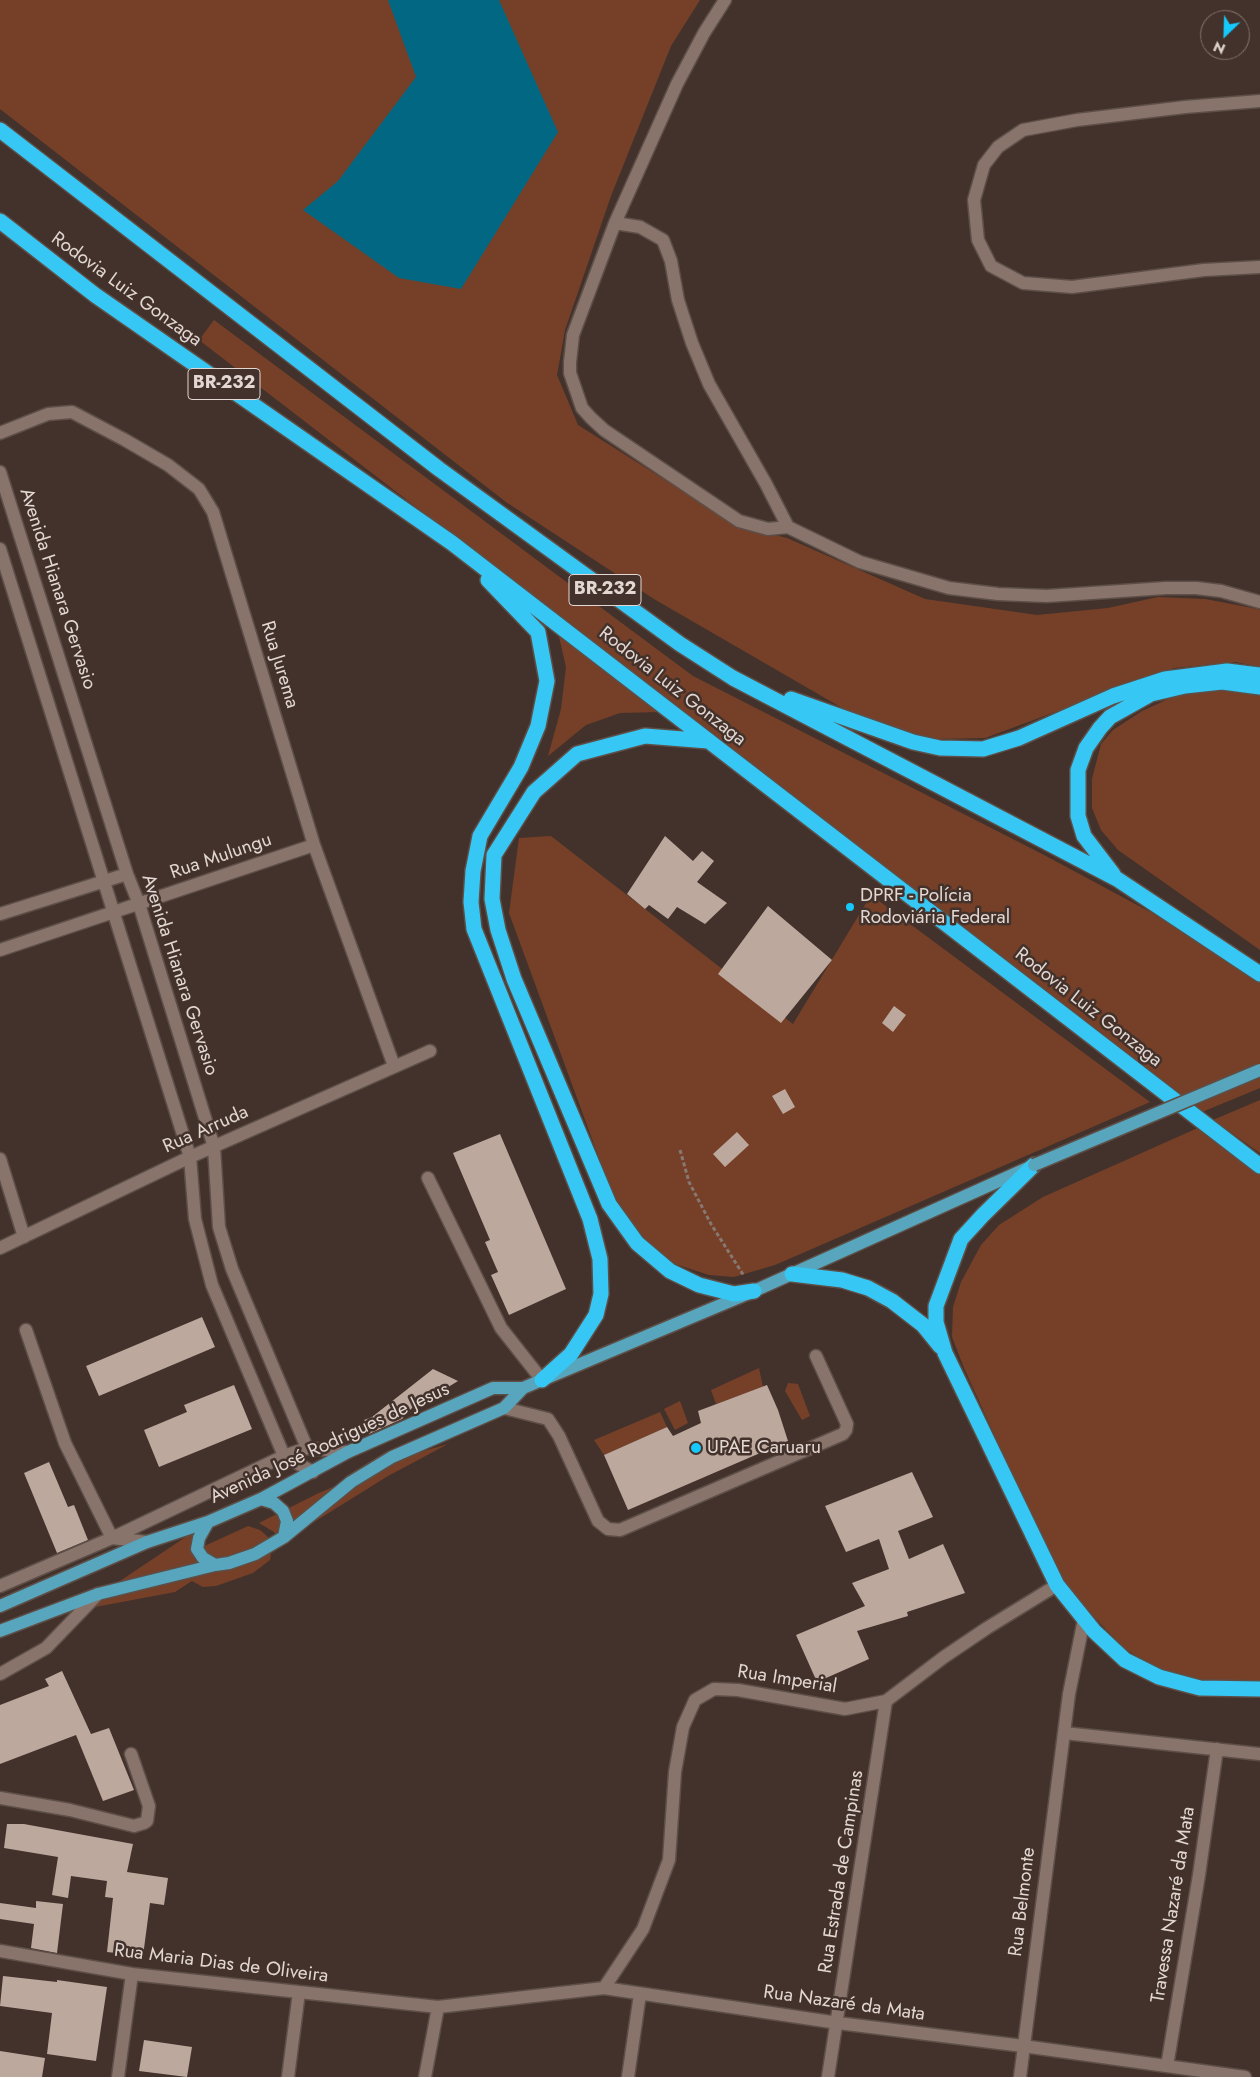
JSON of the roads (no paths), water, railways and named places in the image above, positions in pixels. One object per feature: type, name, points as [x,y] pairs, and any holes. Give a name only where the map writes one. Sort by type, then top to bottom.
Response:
[{"type":"highway","name":"Rodovia Luiz Gonzaga","points":[[0,130],[439,469],[680,644],[733,678],[1117,879],[1260,974]]},
{"type":"highway","name":"Rodovia Luiz Gonzaga","points":[[0,221],[95,295],[452,543],[1260,1166]]},
{"type":"highway","points":[[452,543],[538,632],[547,681],[538,726],[521,767],[480,836],[473,871],[471,902],[474,929],[590,1219],[600,1259],[601,1294],[596,1315],[571,1354],[542,1380]]},
{"type":"highway","points":[[733,678],[912,742],[940,748],[983,748],[1019,738],[1113,696],[1164,678],[1227,671],[1260,675]]},
{"type":"highway","points":[[1117,879],[1084,836],[1078,816],[1078,770],[1086,748],[1100,728],[1110,717],[1151,694],[1185,686],[1222,682],[1260,687]]},
{"type":"highway","points":[[708,740],[645,736],[577,754],[534,792],[494,855],[492,899],[498,930],[514,979],[609,1204],[637,1244],[670,1271],[699,1285],[734,1294],[754,1291]]},
{"type":"highway","points":[[1034,1165],[983,1215],[961,1240],[936,1306],[936,1322],[945,1353],[1057,1585],[1094,1631],[1125,1660],[1159,1677],[1200,1688],[1260,1689]]},
{"type":"highway","points":[[792,1274],[842,1280],[868,1288],[892,1301],[923,1325],[945,1353]]},
{"type":"main road","points":[[523,1388],[754,1291],[1034,1165],[1260,1070]]},
{"type":"main road","name":"Avenida José Rodrigues de Jesus","points":[[0,1606],[147,1542],[208,1522],[261,1499],[348,1452],[493,1388],[523,1388]]},
{"type":"main road","name":"Avenida José Rodrigues de Jesus","points":[[0,1631],[98,1594],[229,1563],[255,1554],[284,1537],[351,1482],[392,1457],[504,1408],[523,1388]]},
{"type":"main road","points":[[261,1499],[274,1504],[283,1511],[287,1521],[284,1537]]},
{"type":"main road","points":[[208,1522],[198,1538],[197,1549],[203,1558],[215,1565]]},
{"type":"street","points":[[725,0],[704,33],[676,84],[615,223],[572,335],[570,373],[582,408],[604,430],[740,521],[768,529],[788,527],[860,562],[949,588],[998,594],[1047,596],[1166,588],[1196,588],[1221,591],[1260,602]]},
{"type":"street","points":[[1260,101],[1185,107],[1077,120],[1024,130],[998,147],[984,165],[974,200],[978,240],[991,266],[1023,283],[1072,287],[1204,270],[1260,267]]},
{"type":"street","points":[[615,223],[640,227],[662,240],[671,261],[678,300],[689,334],[709,384],[766,484],[788,527]]},
{"type":"street","name":"Rua Jurema","points":[[0,433],[48,414],[72,412],[126,440],[168,465],[199,489],[213,512],[314,846],[394,1066]]},
{"type":"street","name":"Avenida Hianara Gervasio","points":[[0,472],[127,874],[139,904],[214,1147],[219,1226],[224,1247],[308,1448]]},
{"type":"street","points":[[0,549],[112,913],[190,1157],[195,1219],[212,1285],[284,1456],[313,1472]]},
{"type":"street","name":"Rua Mulungu","points":[[0,950],[314,846]]},
{"type":"street","points":[[0,914],[127,874]]},
{"type":"street","name":"Rua Arruda","points":[[0,1248],[190,1157],[430,1051]]},
{"type":"street","points":[[0,1159],[24,1237]]},
{"type":"street","points":[[428,1178],[502,1328],[542,1380]]},
{"type":"street","points":[[26,1330],[65,1444],[112,1538]]},
{"type":"street","points":[[504,1408],[548,1419],[559,1436],[598,1521],[608,1529],[620,1530],[842,1434],[846,1430],[847,1424],[816,1356]]},
{"type":"street","points":[[0,1586],[112,1538],[284,1456],[308,1448],[348,1452]]},
{"type":"street","points":[[112,1538],[147,1542]]},
{"type":"street","name":"Rua Imperial","points":[[604,1988],[643,1929],[668,1860],[675,1772],[683,1727],[695,1700],[714,1689],[738,1690],[845,1709],[886,1702],[980,1633],[1057,1585]]},
{"type":"street","points":[[0,1674],[46,1648],[98,1594]]},
{"type":"street","name":"Rua Belmonte","points":[[1020,2077],[1069,1694],[1084,1619]]},
{"type":"street","name":"Rua Estrada de Campinas","points":[[828,2077],[838,2023],[886,1702]]},
{"type":"street","points":[[1064,1733],[1260,1754]]},
{"type":"street","name":"Travessa Nazaré da Mata","points":[[1167,2066],[1199,1875],[1217,1749]]},
{"type":"street","points":[[0,1798],[70,1810],[134,1826],[147,1821],[149,1806],[130,1754]]},
{"type":"street","name":"Rua Maria Dias de Oliveira","points":[[0,1951],[132,1974],[438,2007]]},
{"type":"street","points":[[118,2077],[132,1974]]},
{"type":"street","name":"Rua Nazaré da Mata","points":[[438,2007],[604,1988],[838,2023],[1023,2046],[1245,2077]]},
{"type":"street","points":[[288,2077],[299,1992]]},
{"type":"street","points":[[628,2077],[640,1994]]},
{"type":"street","points":[[425,2077],[438,2007]]},
{"type":"water","points":[[388,0],[499,0],[558,132],[461,289],[399,278],[303,210],[338,181],[416,77]]},
{"type":"place","name":"DPRF - Polícia Rodoviária Federal","points":[[850,907]]},
{"type":"place","name":"UPAE Caruaru","points":[[696,1448]]}]
